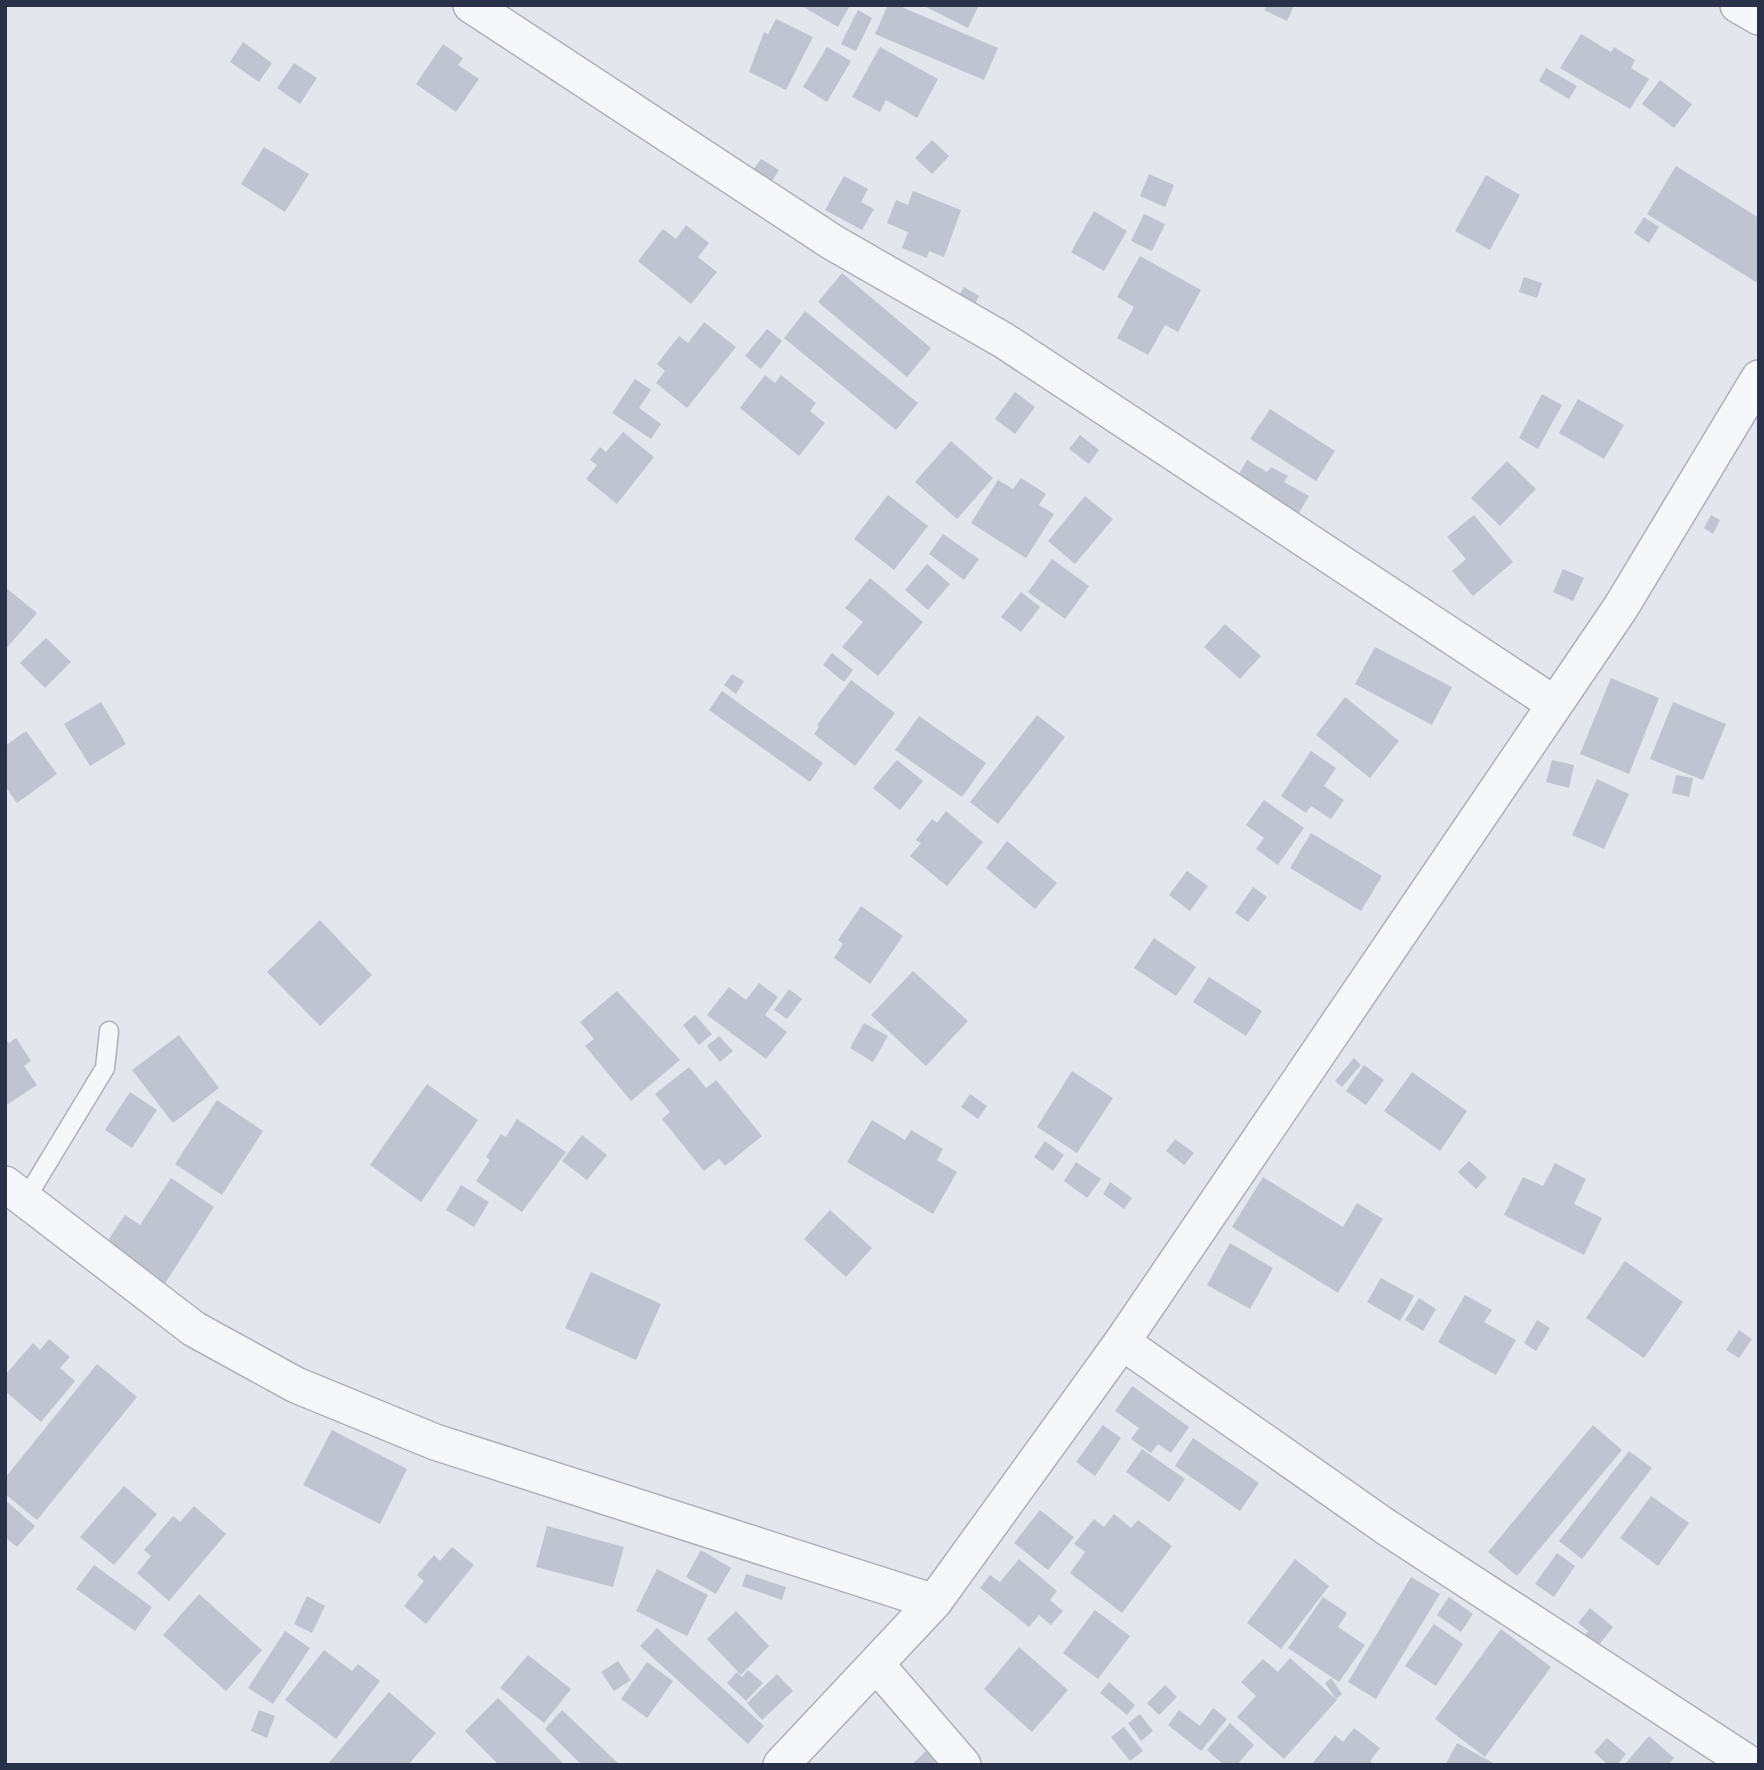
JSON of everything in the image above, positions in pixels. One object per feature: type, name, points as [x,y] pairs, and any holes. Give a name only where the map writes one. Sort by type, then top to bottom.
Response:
[{"type":"street","points":[[471,5],[832,242],[1003,340],[1553,703]]},
{"type":"street","points":[[1738,5],[1759,17]]},
{"type":"street","points":[[781,1765],[934,1602],[1122,1342],[1553,703],[1621,607],[1759,378]]},
{"type":"street","points":[[15,1192],[194,1329],[296,1385],[435,1442],[934,1602]]},
{"type":"street","points":[[1122,1342],[1386,1527],[1751,1765]]},
{"type":"street","points":[[876,1664],[963,1765]]},
{"type":"lane","points":[[15,1192],[105,1068],[109,1031]]},
{"type":"building","points":[[800,5],[850,5],[838,27]]},
{"type":"building","points":[[888,5],[897,5],[998,48],[984,80],[875,34]]},
{"type":"building","points":[[922,5],[979,5],[968,28]]},
{"type":"building","points":[[1267,5],[1294,5],[1287,21],[1264,10]]},
{"type":"building","points":[[858,10],[872,18],[856,51],[841,44]]},
{"type":"building","points":[[776,19],[813,37],[786,90],[749,72],[764,32],[768,34]]},
{"type":"building","points":[[1581,34],[1611,52],[1614,47],[1635,60],[1631,68],[1649,79],[1630,109],[1560,68]]},
{"type":"building","points":[[243,42],[272,63],[259,82],[230,62]]},
{"type":"building","points":[[443,44],[463,58],[458,65],[479,79],[456,112],[416,84]]},
{"type":"building","points":[[827,47],[851,61],[827,102],[803,87]]},
{"type":"building","points":[[880,47],[938,79],[917,118],[886,100],[880,112],[852,97]]},
{"type":"building","points":[[294,63],[317,78],[300,104],[277,88]]},
{"type":"building","points":[[1546,68],[1577,86],[1569,99],[1539,81]]},
{"type":"building","points":[[1660,80],[1692,104],[1674,128],[1642,104]]},
{"type":"building","points":[[932,140],[949,156],[932,174],[915,158]]},
{"type":"building","points":[[264,147],[309,174],[285,212],[241,184]]},
{"type":"building","points":[[761,159],[779,170],[772,181],[753,170]]},
{"type":"building","points":[[1676,166],[1759,218],[1759,284],[1647,214]]},
{"type":"building","points":[[1149,174],[1174,185],[1165,207],[1140,196]]},
{"type":"building","points":[[1486,175],[1520,195],[1490,250],[1455,231]]},
{"type":"building","points":[[844,176],[868,189],[861,202],[874,209],[862,230],[825,210]]},
{"type":"building","points":[[913,191],[961,210],[944,257],[929,251],[927,258],[902,248],[908,232],[887,223],[896,200],[908,205]]},
{"type":"building","points":[[1094,211],[1127,231],[1104,271],[1071,252]]},
{"type":"building","points":[[1144,214],[1165,224],[1152,251],[1131,241]]},
{"type":"building","points":[[1644,217],[1659,227],[1649,243],[1634,233]]},
{"type":"building","points":[[686,225],[709,243],[698,257],[717,272],[691,304],[638,261],[663,229],[676,239]]},
{"type":"building","points":[[1140,256],[1201,290],[1178,332],[1165,325],[1148,355],[1117,338],[1134,307],[1117,297]]},
{"type":"building","points":[[842,273],[931,348],[907,377],[818,302]]},
{"type":"building","points":[[1524,277],[1542,283],[1537,298],[1519,292]]},
{"type":"building","points":[[964,287],[979,296],[972,310],[956,301]]},
{"type":"building","points":[[805,311],[918,403],[896,430],[784,338]]},
{"type":"building","points":[[704,322],[736,347],[687,408],[656,383],[665,371],[657,364],[679,336],[688,343]]},
{"type":"building","points":[[767,329],[782,341],[761,369],[745,356]]},
{"type":"building","points":[[765,375],[775,383],[781,375],[816,403],[810,411],[825,423],[799,456],[740,408]]},
{"type":"building","points":[[635,379],[651,390],[639,408],[661,424],[651,439],[612,413]]},
{"type":"building","points":[[1015,392],[1035,407],[1015,434],[995,419]]},
{"type":"building","points":[[1542,394],[1562,405],[1538,449],[1519,438]]},
{"type":"building","points":[[1578,399],[1624,425],[1604,459],[1559,433]]},
{"type":"building","points":[[1270,409],[1335,451],[1316,481],[1250,439]]},
{"type":"building","points":[[623,432],[654,457],[617,504],[586,479],[597,465],[590,460],[600,447],[606,452]]},
{"type":"building","points":[[1080,435],[1099,450],[1089,464],[1069,449]]},
{"type":"building","points":[[951,441],[993,478],[957,519],[915,482]]},
{"type":"building","points":[[1247,460],[1267,472],[1271,467],[1288,476],[1284,482],[1309,496],[1295,520],[1233,484]]},
{"type":"building","points":[[1507,461],[1536,489],[1500,526],[1471,498]]},
{"type":"building","points":[[1021,478],[1046,494],[1039,505],[1054,514],[1026,558],[971,523],[998,480],[1013,489]]},
{"type":"building","points":[[888,495],[928,526],[894,570],[854,539]]},
{"type":"building","points":[[1085,496],[1113,519],[1075,564],[1048,541]]},
{"type":"building","points":[[1474,515],[1513,562],[1473,596],[1452,571],[1466,559],[1447,537]]},
{"type":"building","points":[[1711,515],[1720,520],[1713,534],[1704,528]]},
{"type":"building","points":[[943,534],[979,559],[964,580],[929,554]]},
{"type":"building","points":[[1052,559],[1089,586],[1065,619],[1028,592]]},
{"type":"building","points":[[927,564],[950,584],[928,610],[905,590]]},
{"type":"building","points":[[1563,569],[1584,578],[1573,601],[1553,592]]},
{"type":"building","points":[[870,578],[923,622],[878,676],[842,647],[863,622],[845,608]]},
{"type":"building","points":[[5,587],[37,613],[5,650]]},
{"type":"building","points":[[1021,592],[1040,607],[1021,632],[1001,617]]},
{"type":"building","points":[[1225,624],[1261,656],[1240,679],[1204,647]]},
{"type":"building","points":[[46,638],[71,662],[45,688],[20,663]]},
{"type":"building","points":[[1375,647],[1452,687],[1432,725],[1355,684]]},
{"type":"building","points":[[832,653],[853,670],[844,682],[823,665]]},
{"type":"building","points":[[732,674],[744,681],[736,694],[724,685]]},
{"type":"building","points":[[1611,678],[1659,698],[1629,774],[1580,754]]},
{"type":"building","points":[[851,680],[895,713],[855,766],[814,734],[819,727],[817,725]]},
{"type":"building","points":[[722,691],[823,763],[810,782],[709,710]]},
{"type":"building","points":[[1345,697],[1399,741],[1370,778],[1316,735]]},
{"type":"building","points":[[101,702],[126,744],[90,766],[64,724]]},
{"type":"building","points":[[1673,702],[1726,724],[1703,780],[1650,759]]},
{"type":"building","points":[[1037,715],[1065,737],[998,824],[970,802]]},
{"type":"building","points":[[919,716],[986,763],[962,797],[895,750]]},
{"type":"building","points":[[26,731],[57,774],[17,803],[5,786],[5,746]]},
{"type":"building","points":[[1311,751],[1336,768],[1324,786],[1344,800],[1331,819],[1311,806],[1306,813],[1281,796]]},
{"type":"building","points":[[897,760],[923,781],[900,810],[873,788]]},
{"type":"building","points":[[1552,760],[1574,765],[1569,788],[1546,782]]},
{"type":"building","points":[[1676,775],[1693,778],[1689,797],[1672,793]]},
{"type":"building","points":[[1597,779],[1629,794],[1604,849],[1572,835]]},
{"type":"building","points":[[1264,800],[1304,828],[1278,865],[1256,849],[1264,838],[1246,825]]},
{"type":"building","points":[[946,811],[983,842],[947,886],[910,856],[921,843],[916,840],[932,819],[937,823]]},
{"type":"building","points":[[1311,833],[1382,876],[1361,911],[1290,868]]},
{"type":"building","points":[[1007,841],[1057,883],[1035,909],[986,868]]},
{"type":"building","points":[[1187,871],[1208,886],[1190,911],[1169,895]]},
{"type":"building","points":[[1253,887],[1267,897],[1248,922],[1235,913]]},
{"type":"building","points":[[861,906],[903,936],[870,984],[834,958],[843,944],[838,940]]},
{"type":"building","points":[[320,920],[372,975],[320,1026],[267,972]]},
{"type":"building","points":[[1154,938],[1196,967],[1176,996],[1134,968]]},
{"type":"building","points":[[913,971],[968,1021],[926,1066],[871,1015]]},
{"type":"building","points":[[1209,977],[1262,1011],[1246,1036],[1193,1002]]},
{"type":"building","points":[[759,983],[778,997],[765,1015],[787,1032],[766,1059],[707,1015],[729,987],[746,1000]]},
{"type":"building","points":[[789,989],[802,999],[787,1019],[774,1010]]},
{"type":"building","points":[[617,991],[680,1060],[631,1101],[585,1046],[594,1039],[580,1022]]},
{"type":"building","points":[[695,1015],[712,1034],[699,1045],[683,1025]]},
{"type":"building","points":[[864,1023],[888,1036],[873,1062],[850,1048]]},
{"type":"building","points":[[179,1035],[219,1088],[173,1123],[132,1070]]},
{"type":"building","points":[[719,1036],[733,1051],[720,1062],[707,1046]]},
{"type":"building","points":[[5,1038],[9,1043],[16,1038],[31,1061],[24,1066],[37,1085],[5,1106]]},
{"type":"building","points":[[1354,1058],[1361,1065],[1342,1087],[1335,1081]]},
{"type":"building","points":[[1364,1065],[1384,1080],[1366,1105],[1346,1091]]},
{"type":"building","points":[[689,1067],[706,1088],[716,1080],[762,1136],[725,1166],[719,1159],[704,1171],[662,1119],[670,1112],[655,1094]]},
{"type":"building","points":[[1072,1071],[1113,1098],[1077,1153],[1037,1127]]},
{"type":"building","points":[[1412,1072],[1467,1111],[1440,1151],[1384,1111]]},
{"type":"building","points":[[427,1084],[478,1120],[421,1202],[370,1165]]},
{"type":"building","points":[[130,1092],[157,1110],[132,1148],[105,1130]]},
{"type":"building","points":[[970,1094],[987,1106],[978,1119],[961,1107]]},
{"type":"building","points":[[217,1100],[263,1131],[222,1195],[175,1164]]},
{"type":"building","points":[[517,1119],[566,1152],[522,1212],[476,1181],[490,1160],[486,1157],[501,1134],[506,1137]]},
{"type":"building","points":[[872,1120],[905,1140],[911,1130],[943,1149],[937,1160],[957,1172],[933,1214],[847,1162]]},
{"type":"building","points":[[582,1135],[607,1155],[587,1180],[562,1161]]},
{"type":"building","points":[[1175,1139],[1194,1153],[1184,1165],[1166,1151]]},
{"type":"building","points":[[1045,1141],[1064,1155],[1053,1171],[1034,1157]]},
{"type":"building","points":[[1469,1161],[1487,1177],[1476,1189],[1458,1172]]},
{"type":"building","points":[[1076,1162],[1101,1179],[1087,1198],[1064,1181]]},
{"type":"building","points":[[1555,1163],[1586,1179],[1574,1204],[1602,1218],[1584,1255],[1504,1215],[1523,1177],[1543,1186]]},
{"type":"building","points":[[1263,1177],[1343,1227],[1357,1203],[1383,1219],[1338,1293],[1232,1227]]},
{"type":"building","points":[[171,1178],[214,1207],[164,1285],[104,1246],[125,1215],[140,1225]]},
{"type":"building","points":[[1110,1182],[1132,1198],[1124,1209],[1103,1194]]},
{"type":"building","points":[[461,1185],[489,1202],[474,1227],[446,1210]]},
{"type":"building","points":[[830,1210],[872,1248],[846,1277],[804,1239]]},
{"type":"building","points":[[1230,1243],[1273,1268],[1250,1309],[1207,1285]]},
{"type":"building","points":[[1625,1261],[1683,1302],[1644,1358],[1586,1318]]},
{"type":"building","points":[[591,1272],[661,1304],[636,1360],[565,1328]]},
{"type":"building","points":[[1381,1278],[1414,1296],[1400,1321],[1367,1302]]},
{"type":"building","points":[[1465,1295],[1492,1310],[1484,1322],[1516,1340],[1496,1375],[1438,1342]]},
{"type":"building","points":[[1419,1298],[1436,1309],[1423,1331],[1405,1320]]},
{"type":"building","points":[[1537,1320],[1550,1328],[1536,1351],[1524,1343]]},
{"type":"building","points":[[1739,1330],[1752,1339],[1739,1358],[1726,1350]]},
{"type":"building","points":[[49,1339],[70,1357],[60,1368],[75,1381],[41,1422],[5,1391],[5,1375],[33,1343],[40,1350]]},
{"type":"building","points":[[97,1364],[137,1397],[37,1520],[5,1494],[5,1478]]},
{"type":"building","points":[[1132,1386],[1189,1427],[1171,1453],[1158,1444],[1151,1453],[1131,1439],[1139,1428],[1115,1411]]},
{"type":"building","points":[[1103,1425],[1121,1438],[1095,1476],[1076,1462]]},
{"type":"building","points":[[1593,1425],[1622,1450],[1517,1576],[1488,1552]]},
{"type":"building","points":[[332,1430],[407,1469],[380,1524],[303,1485]]},
{"type":"building","points":[[1193,1438],[1259,1483],[1240,1511],[1175,1466]]},
{"type":"building","points":[[1142,1449],[1185,1479],[1169,1502],[1126,1472]]},
{"type":"building","points":[[1629,1451],[1652,1468],[1582,1559],[1559,1541]]},
{"type":"building","points":[[124,1486],[157,1514],[114,1565],[80,1537]]},
{"type":"building","points":[[1651,1496],[1689,1523],[1658,1566],[1620,1538]]},
{"type":"building","points":[[5,1500],[35,1526],[17,1547],[5,1537]]},
{"type":"building","points":[[194,1506],[226,1534],[169,1601],[137,1573],[151,1556],[144,1550],[173,1516],[180,1522]]},
{"type":"building","points":[[1040,1510],[1074,1537],[1048,1570],[1014,1543]]},
{"type":"building","points":[[1114,1514],[1131,1528],[1138,1520],[1172,1546],[1122,1613],[1070,1573],[1085,1552],[1074,1544],[1094,1519],[1104,1527]]},
{"type":"building","points":[[547,1526],[624,1547],[613,1587],[536,1567]]},
{"type":"building","points":[[452,1547],[474,1565],[426,1624],[404,1606],[424,1581],[417,1575],[434,1555],[440,1561]]},
{"type":"building","points":[[701,1550],[731,1568],[716,1594],[686,1577]]},
{"type":"building","points":[[1557,1553],[1575,1566],[1554,1597],[1535,1584]]},
{"type":"building","points":[[1019,1559],[1057,1591],[1050,1600],[1063,1611],[1051,1625],[1039,1615],[1029,1627],[980,1588],[990,1575],[1000,1582]]},
{"type":"building","points":[[1295,1559],[1329,1586],[1281,1649],[1247,1623]]},
{"type":"building","points":[[94,1565],[152,1607],[135,1631],[76,1589]]},
{"type":"building","points":[[657,1569],[708,1595],[687,1636],[636,1611]]},
{"type":"building","points":[[746,1574],[786,1587],[782,1600],[742,1586]]},
{"type":"building","points":[[1411,1577],[1440,1594],[1376,1699],[1348,1682]]},
{"type":"building","points":[[199,1594],[262,1650],[226,1691],[163,1635]]},
{"type":"building","points":[[307,1596],[325,1606],[312,1633],[294,1624]]},
{"type":"building","points":[[1323,1597],[1347,1613],[1338,1627],[1365,1645],[1339,1682],[1288,1648]]},
{"type":"building","points":[[1449,1597],[1473,1614],[1461,1632],[1437,1615]]},
{"type":"building","points":[[1590,1608],[1613,1627],[1598,1646],[1584,1636],[1588,1631],[1578,1623]]},
{"type":"building","points":[[1095,1610],[1130,1636],[1098,1679],[1063,1653]]},
{"type":"building","points":[[736,1611],[769,1646],[741,1675],[707,1639]]},
{"type":"building","points":[[1434,1624],[1463,1644],[1436,1686],[1405,1666]]},
{"type":"building","points":[[657,1628],[764,1726],[748,1744],[640,1646]]},
{"type":"building","points":[[1501,1629],[1551,1667],[1485,1757],[1435,1719]]},
{"type":"building","points":[[285,1631],[310,1648],[273,1704],[248,1688]]},
{"type":"building","points":[[1019,1647],[1068,1690],[1032,1732],[984,1689]]},
{"type":"building","points":[[324,1650],[352,1671],[358,1664],[380,1681],[336,1739],[285,1700]]},
{"type":"building","points":[[528,1655],[571,1689],[544,1723],[500,1688]]},
{"type":"building","points":[[1290,1658],[1337,1700],[1284,1759],[1237,1717],[1256,1696],[1241,1682],[1263,1659],[1278,1672]]},
{"type":"building","points":[[618,1661],[631,1680],[614,1691],[601,1672]]},
{"type":"building","points":[[647,1662],[673,1681],[647,1718],[621,1699]]},
{"type":"building","points":[[748,1670],[763,1683],[746,1701],[727,1683],[737,1672],[742,1677]]},
{"type":"building","points":[[777,1674],[793,1691],[762,1720],[747,1703]]},
{"type":"building","points":[[1331,1678],[1342,1694],[1336,1699],[1325,1683]]},
{"type":"building","points":[[1109,1682],[1135,1705],[1127,1715],[1100,1693]]},
{"type":"building","points":[[1165,1685],[1177,1697],[1159,1715],[1147,1703]]},
{"type":"building","points":[[389,1692],[436,1733],[408,1765],[327,1765]]},
{"type":"building","points":[[498,1698],[565,1765],[499,1765],[465,1731]]},
{"type":"building","points":[[1213,1708],[1227,1719],[1201,1751],[1168,1725],[1179,1710],[1200,1726]]},
{"type":"building","points":[[259,1710],[275,1716],[267,1738],[251,1731]]},
{"type":"building","points":[[562,1710],[620,1765],[582,1765],[545,1729]]},
{"type":"building","points":[[1140,1714],[1153,1731],[1141,1741],[1128,1723]]},
{"type":"building","points":[[1230,1723],[1254,1745],[1237,1765],[1224,1765],[1207,1750]]},
{"type":"building","points":[[1124,1727],[1143,1751],[1130,1761],[1111,1737]]},
{"type":"building","points":[[1354,1728],[1380,1748],[1370,1761],[1374,1765],[1311,1765],[1335,1735],[1343,1742]]},
{"type":"building","points":[[1649,1736],[1674,1758],[1668,1765],[1624,1765]]},
{"type":"building","points":[[1607,1738],[1626,1754],[1617,1765],[1608,1765],[1594,1752]]},
{"type":"building","points":[[1457,1743],[1497,1765],[1445,1765]]},
{"type":"building","points":[[926,1751],[936,1763],[911,1765]]}]
